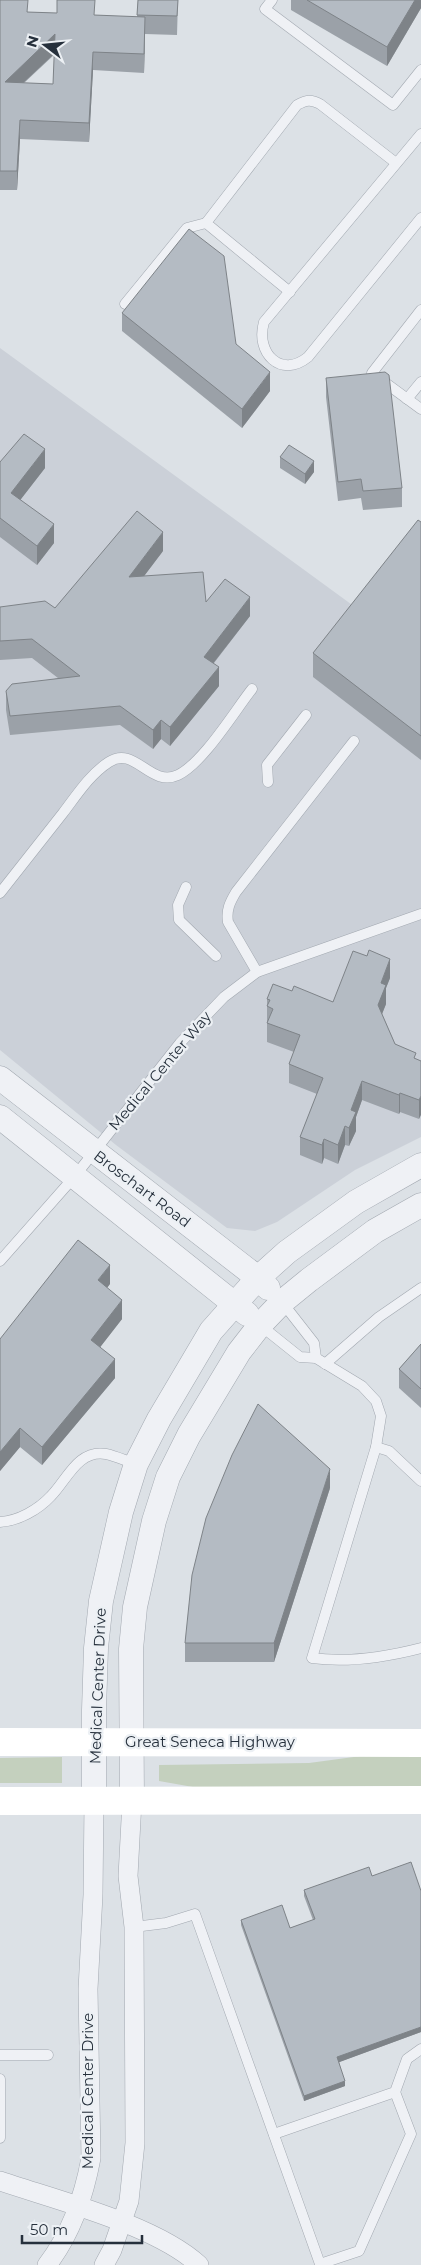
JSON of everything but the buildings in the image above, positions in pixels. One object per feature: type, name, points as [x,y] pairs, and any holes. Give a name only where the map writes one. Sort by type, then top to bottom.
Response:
[{"type":"main road","name":"Great Seneca Highway","points":[[0,1742],[421,1743]]},
{"type":"main road","points":[[0,1801],[421,1800]]},
{"type":"street","name":"Broschart Road","points":[[0,1078],[258,1278],[282,1302]]},
{"type":"street","name":"Broschart Road","points":[[0,1117],[260,1325]]},
{"type":"street","name":"Medical Center Drive","points":[[47,2265],[65,2238],[78,2207],[87,2181],[90,2158],[88,1989],[94,1895],[96,1648],[101,1601],[121,1512],[136,1464],[159,1419],[211,1332],[258,1278],[287,1252],[356,1202],[421,1165]]},
{"type":"street","points":[[104,2265],[122,2223],[132,2183],[135,2143],[134,1927],[128,1876],[132,1801],[131,1649],[135,1607],[157,1512],[168,1477],[189,1435],[239,1352],[260,1325],[282,1302],[375,1231],[421,1205]]},
{"type":"street","points":[[0,2181],[122,2223],[160,2240],[199,2265]]},
{"type":"lane","points":[[272,0],[265,9],[393,105],[421,70]]},
{"type":"lane","points":[[125,304],[187,228],[206,223],[297,105],[312,100],[320,104],[396,164]]},
{"type":"lane","points":[[421,134],[264,322],[261,333],[262,345],[268,355],[284,365],[301,363],[318,347],[421,218]]},
{"type":"lane","points":[[206,223],[290,292]]},
{"type":"lane","points":[[421,310],[372,373],[421,409]]},
{"type":"lane","points":[[407,399],[421,382]]},
{"type":"lane","points":[[0,893],[85,784],[110,761],[123,758],[133,760],[154,776],[177,776],[200,757],[252,689]]},
{"type":"lane","points":[[268,782],[267,765],[306,715]]},
{"type":"lane","points":[[257,972],[228,922],[227,913],[230,902],[354,741]]},
{"type":"lane","points":[[186,887],[178,906],[179,920],[216,956]]},
{"type":"lane","name":"Medical Center Way","points":[[0,1261],[75,1176],[201,1019],[224,997],[257,972],[421,914]]},
{"type":"lane","points":[[320,1361],[379,1316],[421,1288]]},
{"type":"lane","points":[[282,1302],[314,1343],[320,1361]]},
{"type":"lane","points":[[260,1325],[300,1358],[320,1361],[362,1386],[376,1401],[381,1416],[376,1447],[312,1658],[337,1662],[402,1653],[421,1648]]},
{"type":"lane","points":[[376,1447],[389,1451],[421,1481]]},
{"type":"lane","points":[[0,1522],[33,1511],[51,1496],[79,1461],[93,1455],[106,1454],[136,1464]]},
{"type":"lane","points":[[134,1927],[166,1923],[195,1914],[319,2265],[359,2251],[411,2134],[395,2092],[408,2059],[421,2049]]},
{"type":"lane","points":[[0,2055],[48,2055]]},
{"type":"lane","points":[[0,2079],[0,2138]]},
{"type":"lane","points":[[274,2134],[395,2092]]},
{"type":"shaded area","points":[[0,348],[355,607],[421,523],[421,1137],[355,1170],[277,1222],[255,1231],[227,1228],[116,1145],[0,1050]]},
{"type":"green space","points":[[421,1753],[421,1786],[193,1787],[159,1781],[159,1765],[309,1763],[376,1754]]},
{"type":"green space","points":[[62,1757],[62,1783],[0,1783],[0,1758]]}]
